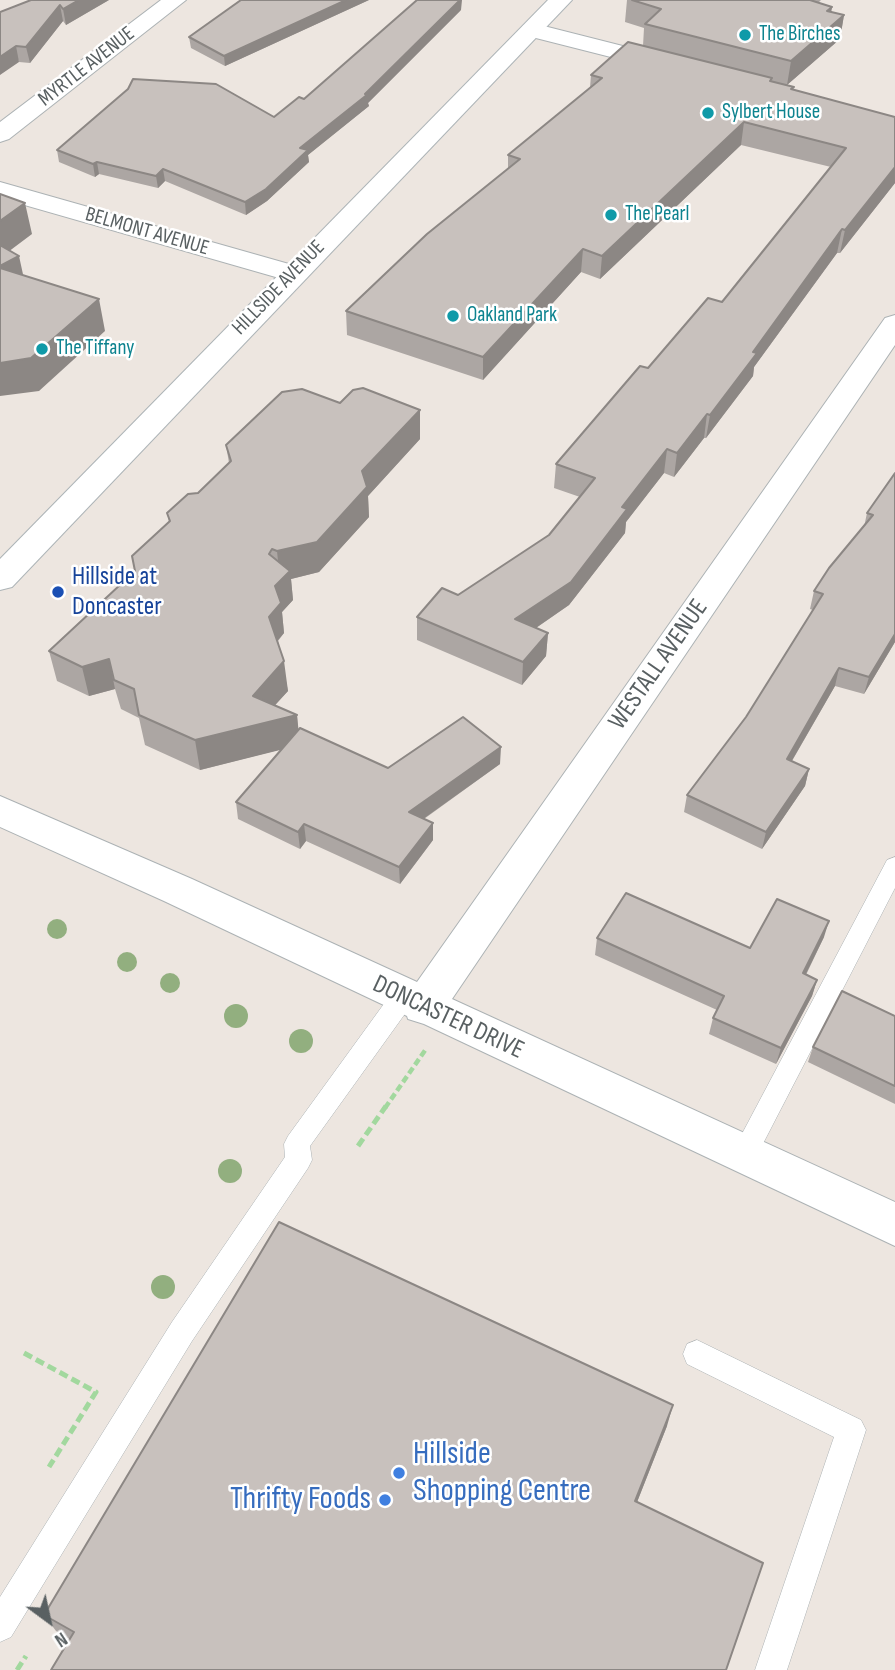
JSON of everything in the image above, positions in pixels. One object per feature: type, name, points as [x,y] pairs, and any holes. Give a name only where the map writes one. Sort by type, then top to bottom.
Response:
[{"type":"street","name":"MYRTLE AVENUE","points":[[0,134],[175,0]]},
{"type":"street","name":"HILLSIDE AVENUE","points":[[0,579],[561,0]]},
{"type":"street","points":[[532,30],[691,71]]},
{"type":"street","name":"BELMONT AVENUE","points":[[0,190],[293,274]]},
{"type":"street","name":"WESTALL AVENUE","points":[[413,1002],[895,324]]},
{"type":"street","name":"DONCASTER DRIVE","points":[[0,811],[178,890],[895,1225]]},
{"type":"lane","points":[[744,1155],[895,866]]},
{"type":"lane","points":[[0,1626],[155,1370],[230,1254],[299,1160],[297,1144],[413,1002]]},
{"type":"lane","points":[[697,1354],[851,1430],[771,1670]]},
{"type":"path","points":[[358,1146],[426,1048]]},
{"type":"path","points":[[24,1353],[96,1392],[49,1467]]},
{"type":"building","points":[[31,0],[79,0],[63,9],[60,5],[26,47],[16,46],[0,57],[0,12]]},
{"type":"building","points":[[241,0],[346,0],[224,56],[189,37]]},
{"type":"building","points":[[417,0],[460,0],[365,94],[368,94],[300,148],[308,150],[266,189],[245,202],[163,169],[156,176],[97,162],[93,164],[57,150],[128,89],[133,79],[216,84],[274,117],[299,97],[304,99]]},
{"type":"building","name":"The Birches","points":[[632,0],[810,0],[832,7],[827,11],[844,15],[791,61],[645,24],[661,9]]},
{"type":"building","points":[[628,42],[772,78],[770,81],[794,87],[791,89],[895,117],[895,167],[845,230],[842,229],[753,352],[757,353],[710,415],[707,414],[677,453],[667,449],[622,507],[627,509],[571,582],[515,619],[548,633],[523,662],[417,617],[442,588],[458,595],[549,535],[595,478],[556,464],[640,366],[648,368],[708,298],[722,302],[846,148],[744,122],[602,256],[583,249],[483,357],[346,311],[427,234],[520,159],[508,155],[602,78],[591,75]]},
{"type":"building","points":[[0,194],[25,203],[0,221]]},
{"type":"building","points":[[0,245],[19,256],[0,266]]},
{"type":"building","points":[[0,268],[99,299],[31,358],[0,363]]},
{"type":"building","points":[[363,388],[420,410],[362,471],[367,487],[317,542],[277,551],[272,549],[269,554],[290,571],[275,586],[281,603],[269,617],[284,661],[253,696],[297,715],[195,740],[139,715],[134,689],[114,680],[109,659],[82,667],[49,651],[135,571],[132,556],[170,521],[167,513],[188,494],[198,493],[231,461],[226,445],[282,392],[302,389],[340,403],[353,390]]},
{"type":"building","points":[[895,473],[895,634],[869,677],[839,668],[787,759],[809,769],[766,832],[687,795],[746,717],[823,594],[814,591],[829,568],[873,515],[867,513]]},
{"type":"building","points":[[463,717],[501,747],[409,812],[433,823],[399,867],[304,824],[298,832],[236,802],[300,728],[388,768]]},
{"type":"building","points":[[626,893],[750,948],[777,899],[829,921],[803,973],[817,980],[781,1048],[713,1018],[724,996],[597,938]]},
{"type":"building","points":[[842,991],[895,1016],[895,1086],[813,1047]]},
{"type":"building","name":"Hillside Shopping Centre","points":[[279,1222],[673,1405],[635,1501],[763,1563],[726,1670],[51,1670],[74,1632],[44,1615]]},
{"type":"place","name":"The Birches","points":[[745,35]]},
{"type":"place","name":"Sylbert House","points":[[708,113]]},
{"type":"place","name":"The Pearl","points":[[611,215]]},
{"type":"place","name":"Oakland Park","points":[[453,316]]},
{"type":"place","name":"The Tiffany","points":[[42,349]]},
{"type":"place","name":"Hillside at Doncaster","points":[[58,592]]},
{"type":"place","name":"Hillside Shopping Centre","points":[[399,1473]]},
{"type":"place","name":"Thrifty Foods","points":[[385,1500]]}]
